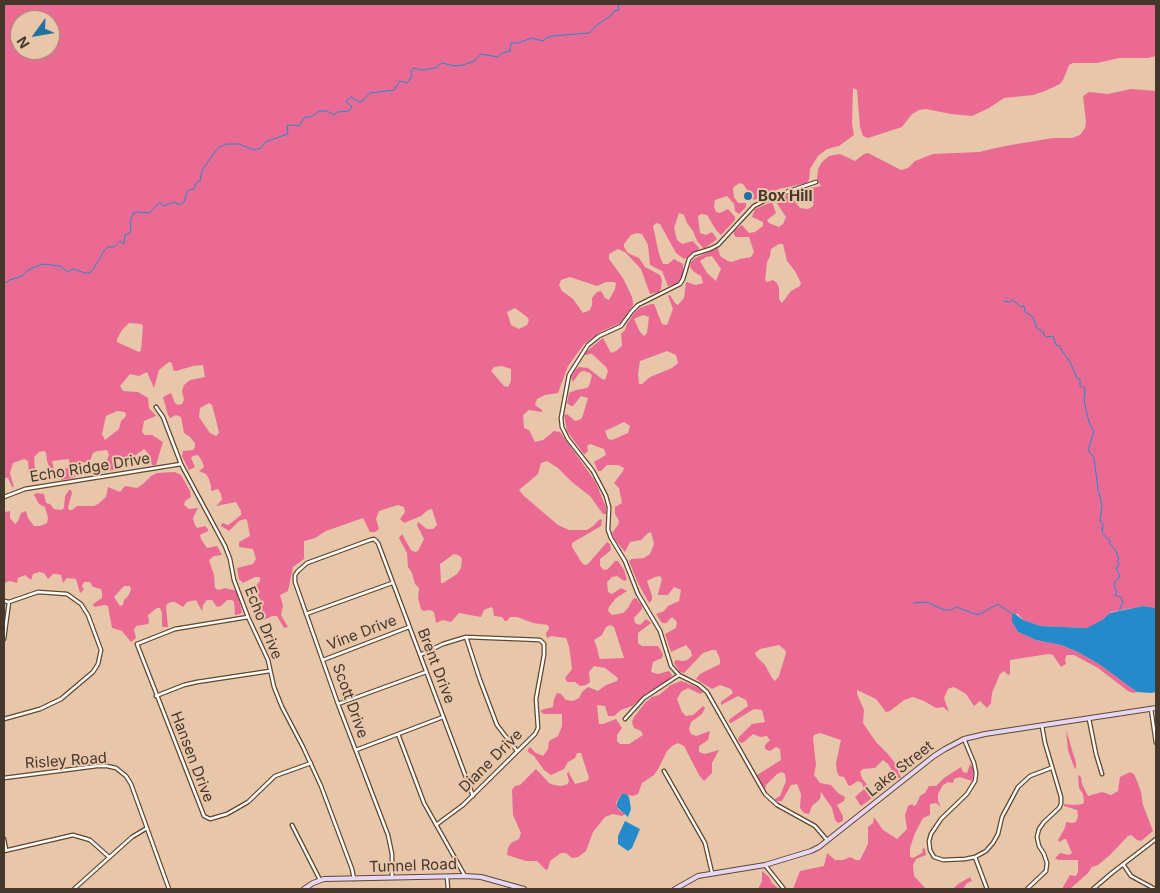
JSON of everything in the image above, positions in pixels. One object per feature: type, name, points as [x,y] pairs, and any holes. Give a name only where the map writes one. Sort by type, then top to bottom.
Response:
[{"type":"main road","name":"Lake Street","points":[[675,889],[691,879],[712,873],[765,865],[811,851],[828,841],[933,757],[964,739],[985,734],[1156,708]]},
{"type":"main road","name":"Tunnel Road","points":[[304,889],[320,880],[481,876],[524,889]]},
{"type":"street","points":[[816,182],[772,197],[754,206],[718,245],[694,254],[688,259],[682,282],[638,305],[621,326],[599,336],[588,345],[574,365],[567,380],[561,414],[564,431],[602,487],[609,504],[608,530],[611,538],[625,561],[638,594],[660,631],[670,663],[679,675],[707,692],[765,794],[777,805],[815,826],[828,841]]},
{"type":"street","name":"Echo Drive","points":[[156,407],[163,418],[182,464],[226,546],[234,580],[248,617],[265,653],[274,687],[282,707],[311,763],[336,825],[354,879]]},
{"type":"street","name":"Echo Ridge Drive","points":[[4,497],[25,489],[182,464]]},
{"type":"street","name":"Scott Drive","points":[[378,543],[374,539],[370,540],[308,563],[295,575],[295,582],[391,846],[392,878]]},
{"type":"street","name":"Brent Drive","points":[[378,543],[473,796]]},
{"type":"street","points":[[306,614],[392,583]]},
{"type":"street","points":[[4,601],[9,602],[38,592],[67,594],[81,604],[88,615],[101,650],[98,664],[93,672],[62,699],[40,709],[4,719]]},
{"type":"street","points":[[4,639],[9,602]]},
{"type":"street","name":"Hansen Drive","points":[[248,617],[175,629],[137,644],[201,810],[206,819],[216,818],[243,806],[276,776],[311,763]]},
{"type":"street","name":"Vine Drive","points":[[323,660],[409,627]]},
{"type":"street","points":[[420,655],[442,644],[466,637],[497,725],[517,751]]},
{"type":"street","name":"Diane Drive","points":[[436,825],[454,814],[473,796],[535,734],[538,728],[536,699],[544,655],[543,641],[466,637]]},
{"type":"street","points":[[156,696],[197,682],[270,671]]},
{"type":"street","points":[[338,704],[426,672]]},
{"type":"street","points":[[626,720],[644,698],[679,675]]},
{"type":"street","points":[[1151,709],[1156,743]]},
{"type":"street","points":[[356,750],[443,717]]},
{"type":"street","points":[[1090,719],[1096,754],[1102,774]]},
{"type":"street","points":[[1027,889],[1046,871],[1047,863],[1037,837],[1039,829],[1061,804],[1061,797],[1044,744],[1042,726]]},
{"type":"street","points":[[398,734],[419,793],[464,876]]},
{"type":"street","points":[[964,739],[974,763],[975,782],[968,794],[941,819],[929,841],[930,850],[934,857],[943,860],[954,861],[975,857],[986,851],[994,844],[1008,805],[1024,780],[1052,768]]},
{"type":"street","name":"Risley Road","points":[[4,778],[97,766],[116,768],[126,776],[131,784],[169,889]]},
{"type":"street","points":[[664,772],[706,843],[712,873]]},
{"type":"street","points":[[292,825],[320,880]]},
{"type":"street","points":[[74,889],[132,837],[147,828]]},
{"type":"street","points":[[4,839],[5,850],[73,835],[90,840],[109,857]]},
{"type":"street","points":[[1093,889],[1156,839]]},
{"type":"street","points":[[975,857],[987,889]]},
{"type":"street","points":[[1123,864],[1133,877],[1155,889]]},
{"type":"street","points":[[765,865],[784,889]]},
{"type":"street","points":[[447,877],[448,889]]},
{"type":"shaded area","points":[[4,4],[1156,4],[1156,56],[1148,58],[1119,58],[1097,63],[1073,63],[1069,65],[1060,84],[1033,95],[1004,98],[972,116],[926,109],[919,110],[912,114],[902,127],[868,138],[863,136],[860,127],[857,90],[853,88],[852,123],[854,135],[839,146],[827,149],[818,156],[810,169],[807,183],[779,189],[754,200],[743,184],[740,183],[735,186],[733,188],[734,197],[738,203],[746,203],[746,207],[739,214],[735,211],[734,204],[727,196],[715,200],[714,207],[716,212],[720,213],[728,209],[735,217],[735,220],[721,235],[707,215],[701,214],[698,216],[700,233],[706,235],[712,232],[717,239],[704,249],[697,241],[684,215],[679,213],[674,228],[677,240],[682,244],[693,241],[699,248],[698,251],[684,259],[676,253],[660,224],[656,223],[653,226],[663,264],[668,264],[674,259],[683,264],[683,274],[676,284],[668,286],[662,271],[650,265],[648,245],[642,234],[631,235],[624,244],[624,247],[628,253],[639,258],[645,267],[660,275],[662,280],[659,292],[650,294],[641,269],[625,252],[618,249],[609,254],[609,259],[623,278],[632,297],[633,305],[620,323],[600,332],[584,344],[568,366],[558,393],[545,395],[537,399],[535,405],[542,412],[529,410],[523,415],[524,428],[529,430],[535,442],[543,440],[554,431],[560,432],[595,481],[606,507],[606,514],[603,514],[590,496],[558,468],[547,461],[541,463],[538,474],[519,490],[558,525],[569,530],[587,530],[600,519],[602,520],[601,526],[572,543],[572,547],[585,565],[607,542],[610,544],[611,550],[600,559],[600,566],[604,570],[608,569],[615,561],[618,561],[624,570],[627,580],[624,581],[617,576],[612,577],[607,582],[608,592],[612,594],[621,588],[627,591],[616,598],[608,611],[612,615],[623,613],[633,599],[636,598],[642,609],[634,618],[635,623],[640,625],[646,619],[651,623],[638,633],[638,643],[642,646],[658,646],[663,654],[662,658],[653,662],[651,672],[658,674],[669,671],[672,675],[669,680],[614,716],[608,716],[605,706],[597,705],[599,724],[616,719],[622,728],[617,735],[617,741],[620,744],[629,744],[643,735],[641,731],[634,728],[632,722],[645,703],[671,685],[681,681],[697,687],[703,692],[700,694],[688,688],[681,692],[677,699],[682,712],[686,716],[693,715],[703,706],[705,708],[702,714],[691,722],[689,729],[691,734],[696,736],[710,731],[708,740],[699,746],[699,752],[705,754],[719,750],[712,763],[712,773],[704,781],[684,746],[678,743],[672,746],[667,751],[654,775],[642,783],[638,794],[633,796],[622,794],[616,802],[618,809],[625,814],[622,816],[613,814],[605,817],[593,832],[586,851],[578,857],[572,858],[566,853],[561,853],[550,861],[546,870],[537,861],[526,861],[507,855],[511,843],[519,839],[521,833],[513,815],[512,790],[515,786],[520,785],[536,769],[549,783],[554,785],[568,784],[568,771],[575,784],[587,781],[589,778],[581,753],[577,753],[575,758],[568,762],[564,769],[551,775],[528,752],[528,749],[530,747],[536,753],[543,756],[548,749],[549,741],[558,736],[562,726],[562,714],[544,714],[541,712],[541,710],[553,707],[557,693],[561,694],[566,700],[573,701],[579,698],[588,687],[598,691],[606,685],[617,681],[618,678],[605,668],[594,666],[589,672],[590,682],[586,685],[580,686],[575,682],[567,682],[565,678],[572,669],[566,638],[551,636],[547,638],[548,625],[533,623],[517,617],[510,617],[505,621],[502,617],[494,616],[491,607],[484,610],[481,617],[459,613],[451,622],[443,620],[436,623],[434,612],[421,609],[418,598],[419,588],[415,584],[408,567],[407,553],[399,538],[402,534],[411,550],[418,551],[424,539],[417,525],[418,522],[427,529],[433,529],[437,525],[432,509],[404,523],[400,519],[405,512],[404,507],[398,505],[379,511],[376,519],[379,529],[375,532],[370,532],[363,518],[304,541],[304,559],[293,567],[288,591],[280,595],[283,606],[281,615],[288,627],[284,628],[277,616],[272,616],[260,622],[256,617],[256,613],[262,610],[262,603],[257,593],[249,597],[247,593],[260,581],[260,577],[255,577],[243,583],[239,579],[237,568],[253,564],[256,559],[253,549],[239,547],[239,542],[250,536],[247,520],[239,521],[229,531],[221,526],[222,523],[228,525],[231,523],[241,515],[241,511],[236,502],[216,506],[222,500],[221,494],[218,489],[211,491],[206,474],[199,471],[204,467],[198,455],[191,458],[195,467],[189,470],[182,456],[183,451],[193,450],[195,443],[184,433],[181,417],[176,415],[170,418],[168,415],[163,397],[171,393],[175,403],[178,405],[182,404],[184,400],[182,391],[184,385],[190,380],[205,377],[203,365],[176,371],[173,370],[172,363],[169,362],[159,370],[154,388],[147,372],[139,376],[130,374],[120,386],[123,391],[138,392],[148,398],[149,408],[156,416],[144,421],[142,432],[145,435],[152,435],[163,442],[156,465],[152,465],[148,453],[144,449],[133,457],[132,467],[128,457],[121,457],[115,460],[114,470],[100,472],[98,471],[99,466],[107,460],[109,455],[107,450],[98,451],[93,453],[90,461],[75,464],[77,475],[73,478],[61,480],[58,477],[61,471],[69,467],[69,459],[52,461],[56,478],[54,480],[47,461],[46,452],[43,451],[34,457],[36,481],[29,473],[28,461],[24,459],[13,463],[10,473],[14,487],[12,487],[8,478],[4,478]],"holes":[[[570,277],[597,286],[606,282],[616,283],[609,300],[605,298],[601,291],[597,292],[592,298],[590,310],[583,313],[573,299],[562,291],[559,285],[561,280]],[[515,308],[527,317],[529,320],[527,325],[519,329],[511,325],[507,312]],[[129,323],[141,324],[143,326],[141,350],[139,352],[117,342],[122,330]],[[502,366],[511,369],[511,381],[508,387],[504,386],[491,371],[494,367]],[[209,403],[212,405],[219,433],[216,436],[210,433],[199,417],[200,408]],[[117,411],[125,412],[126,416],[121,421],[119,429],[105,440],[102,434],[106,416]],[[454,554],[458,555],[462,558],[461,568],[457,574],[441,583],[440,564]],[[610,625],[614,627],[624,658],[600,659],[594,640],[602,635],[606,627]]]},
{"type":"shaded area","points":[[1131,89],[1156,91],[1156,608],[1143,606],[1111,612],[1102,620],[1086,628],[1041,626],[1023,620],[1018,614],[1013,614],[1012,622],[1018,632],[1036,640],[1061,645],[1078,652],[1099,664],[1137,692],[1128,691],[1098,668],[1074,655],[1067,655],[1065,659],[1066,664],[1061,667],[1053,655],[1048,654],[1010,660],[1010,674],[1008,675],[1004,671],[1000,674],[992,693],[991,703],[987,708],[980,701],[974,706],[966,694],[953,687],[948,689],[944,698],[949,712],[943,707],[936,708],[913,697],[904,700],[886,712],[876,699],[857,690],[864,710],[863,723],[876,742],[895,763],[901,778],[897,778],[883,760],[875,768],[863,769],[860,772],[862,778],[875,796],[861,806],[855,797],[864,789],[862,783],[858,781],[850,786],[844,777],[839,776],[837,772],[836,763],[841,740],[820,733],[814,735],[813,738],[816,765],[814,775],[820,783],[831,785],[838,793],[845,797],[844,801],[837,805],[843,816],[843,821],[838,823],[835,820],[832,808],[821,792],[820,799],[812,806],[809,814],[804,813],[800,808],[801,794],[797,784],[791,785],[782,801],[776,801],[775,799],[780,796],[786,781],[785,774],[782,772],[777,774],[766,785],[765,789],[761,786],[757,775],[781,760],[780,749],[776,747],[770,751],[765,749],[765,745],[770,740],[767,736],[760,737],[753,734],[744,742],[741,743],[738,740],[752,724],[765,722],[762,710],[754,709],[731,723],[729,722],[730,719],[748,706],[746,700],[738,696],[721,705],[721,702],[733,693],[731,689],[720,685],[712,689],[696,679],[700,674],[720,664],[716,650],[703,653],[684,673],[680,672],[674,663],[676,660],[687,660],[692,656],[691,651],[686,645],[671,652],[665,634],[676,628],[677,622],[672,617],[666,623],[662,623],[656,614],[679,601],[681,590],[674,587],[668,595],[658,595],[662,579],[660,576],[655,577],[647,581],[652,596],[652,600],[649,603],[629,561],[644,558],[650,554],[654,544],[651,532],[641,540],[630,542],[625,552],[615,540],[612,533],[619,521],[615,514],[615,507],[622,503],[619,488],[614,483],[624,468],[618,465],[607,465],[601,471],[598,471],[594,462],[606,455],[604,449],[590,444],[587,446],[588,451],[585,454],[567,431],[564,415],[567,414],[575,421],[582,418],[588,398],[581,396],[571,406],[567,403],[569,393],[587,388],[592,376],[584,371],[580,372],[573,382],[571,377],[579,367],[588,368],[605,380],[608,371],[606,367],[592,354],[584,355],[603,338],[611,353],[622,346],[621,334],[635,312],[640,308],[654,304],[662,324],[667,325],[673,309],[668,296],[670,295],[678,305],[684,298],[686,282],[696,285],[703,283],[701,276],[690,267],[691,262],[695,258],[718,248],[720,256],[728,261],[732,262],[751,257],[754,252],[749,237],[736,237],[734,231],[742,225],[749,233],[755,232],[763,226],[763,222],[752,217],[755,209],[772,202],[776,213],[767,220],[769,223],[779,227],[783,224],[786,217],[776,202],[778,197],[790,195],[800,208],[808,209],[812,207],[814,204],[810,198],[800,192],[821,186],[817,179],[818,169],[829,156],[840,154],[855,161],[868,153],[901,170],[908,168],[915,161],[933,154],[979,152],[1053,138],[1072,138],[1080,135],[1085,128],[1083,96],[1089,92],[1108,94]],"holes":[[[779,244],[783,244],[787,261],[801,283],[800,286],[791,291],[782,303],[779,299],[777,283],[773,280],[767,282],[765,280],[767,262],[771,249]],[[712,256],[721,269],[716,281],[707,273],[700,261]],[[643,315],[649,317],[647,333],[644,336],[634,319]],[[667,351],[676,355],[678,363],[672,368],[639,384],[640,361]],[[624,422],[630,426],[628,433],[612,440],[608,439],[605,431]],[[779,645],[785,650],[786,653],[779,676],[775,681],[755,653],[760,649]]]},
{"type":"shaded area","points":[[175,472],[181,475],[190,491],[191,497],[185,501],[184,505],[189,509],[198,508],[193,518],[195,525],[197,528],[205,526],[208,529],[208,531],[200,535],[201,539],[207,548],[217,546],[222,555],[214,556],[209,560],[214,575],[215,588],[218,590],[225,588],[237,591],[242,612],[240,614],[235,615],[234,602],[232,600],[227,600],[217,607],[212,600],[207,600],[203,605],[202,611],[196,600],[187,602],[183,607],[175,602],[171,602],[166,607],[168,627],[162,626],[162,613],[160,608],[157,608],[148,615],[148,624],[136,626],[134,630],[136,638],[131,642],[122,631],[112,628],[108,606],[94,607],[93,604],[102,598],[102,592],[101,589],[93,587],[90,582],[84,582],[82,586],[84,590],[80,593],[76,579],[67,578],[63,583],[61,575],[57,574],[53,574],[48,579],[44,573],[39,572],[33,574],[31,580],[25,575],[18,578],[17,583],[10,581],[4,583],[5,512],[10,511],[10,518],[15,524],[21,513],[26,511],[28,518],[34,526],[40,526],[47,523],[48,518],[45,507],[39,504],[34,495],[36,493],[44,494],[46,503],[50,504],[54,509],[61,510],[64,508],[65,496],[71,490],[72,493],[68,507],[69,510],[72,510],[77,506],[94,506],[98,504],[106,497],[108,487],[120,492],[125,486],[137,488],[157,473]],"holes":[[[124,586],[130,586],[131,590],[123,605],[120,606],[114,597]]]},
{"type":"shaded area","points":[[1066,730],[1076,763],[1076,769],[1068,750]]},
{"type":"shaded area","points":[[970,764],[974,769],[972,781],[960,777],[954,779],[953,783],[948,782],[943,785],[938,794],[938,801],[941,807],[936,803],[930,804],[930,815],[923,818],[915,833],[910,848],[910,857],[913,858],[922,853],[923,848],[925,849],[926,855],[916,859],[913,865],[914,876],[926,889],[793,889],[800,871],[824,866],[827,853],[835,860],[843,860],[850,857],[860,860],[868,844],[868,827],[873,823],[874,817],[883,830],[897,839],[907,829],[905,815],[908,806],[916,805],[920,796],[925,793],[929,786],[936,786],[944,778],[961,767],[963,772],[967,773]]},
{"type":"shaded area","points":[[1130,772],[1134,774],[1137,781],[1143,805],[1153,831],[1141,841],[1131,835],[1128,836],[1110,855],[1098,865],[1092,867],[1070,889],[1062,889],[1070,875],[1076,876],[1078,872],[1078,860],[1058,860],[1055,858],[1060,853],[1069,855],[1072,853],[1066,839],[1060,842],[1058,840],[1065,828],[1066,822],[1076,822],[1078,816],[1077,810],[1064,806],[1064,804],[1083,804],[1084,801],[1083,794],[1079,788],[1078,775],[1081,777],[1088,796],[1102,792],[1111,795],[1118,791],[1120,777]]},
{"type":"shaded area","points":[[762,871],[779,889],[758,889],[762,881]]},
{"type":"shaded area","points":[[970,877],[972,881],[967,883],[963,889],[953,889],[958,884]]},
{"type":"water","points":[[1143,606],[1156,608],[1156,692],[1151,693],[1137,692],[1099,664],[1078,652],[1061,645],[1036,640],[1018,632],[1012,622],[1012,615],[1014,613],[1023,620],[1041,626],[1087,628],[1110,613]]},
{"type":"water","points":[[622,794],[626,794],[629,797],[631,809],[628,817],[617,807],[617,802]]},
{"type":"water","points":[[625,821],[640,829],[632,848],[628,851],[618,844],[618,836]]},
{"type":"waterway","points":[[4,283],[22,276],[28,270],[42,264],[60,266],[68,272],[73,269],[90,273],[108,247],[114,247],[120,241],[124,244],[125,235],[130,233],[130,222],[133,213],[149,213],[160,202],[163,206],[174,202],[180,205],[184,202],[187,192],[194,189],[197,182],[200,181],[202,170],[218,148],[226,144],[239,144],[254,150],[261,148],[265,142],[288,134],[287,126],[299,126],[305,117],[311,117],[319,111],[327,111],[334,115],[337,112],[349,111],[352,107],[346,101],[351,97],[359,102],[370,93],[394,90],[400,81],[407,83],[412,76],[411,71],[414,68],[421,70],[435,68],[442,63],[455,66],[463,65],[474,61],[481,54],[498,57],[502,53],[510,51],[511,43],[518,43],[531,38],[543,41],[552,36],[589,33],[612,15],[614,11],[619,10],[618,5],[620,4]]},
{"type":"waterway","points":[[1004,301],[1010,302],[1013,300],[1021,307],[1024,306],[1025,312],[1033,317],[1037,328],[1046,337],[1053,336],[1056,345],[1060,346],[1077,378],[1080,379],[1080,386],[1085,388],[1086,410],[1094,431],[1088,450],[1094,458],[1097,490],[1102,506],[1100,521],[1103,524],[1102,533],[1110,541],[1119,559],[1116,568],[1119,578],[1115,581],[1114,586],[1117,592],[1115,595],[1121,597],[1123,602],[1120,612]]},
{"type":"waterway","points":[[914,603],[927,602],[944,610],[951,610],[956,607],[978,615],[998,604],[1012,614]]},
{"type":"place","name":"Box Hill","points":[[748,196]]}]
